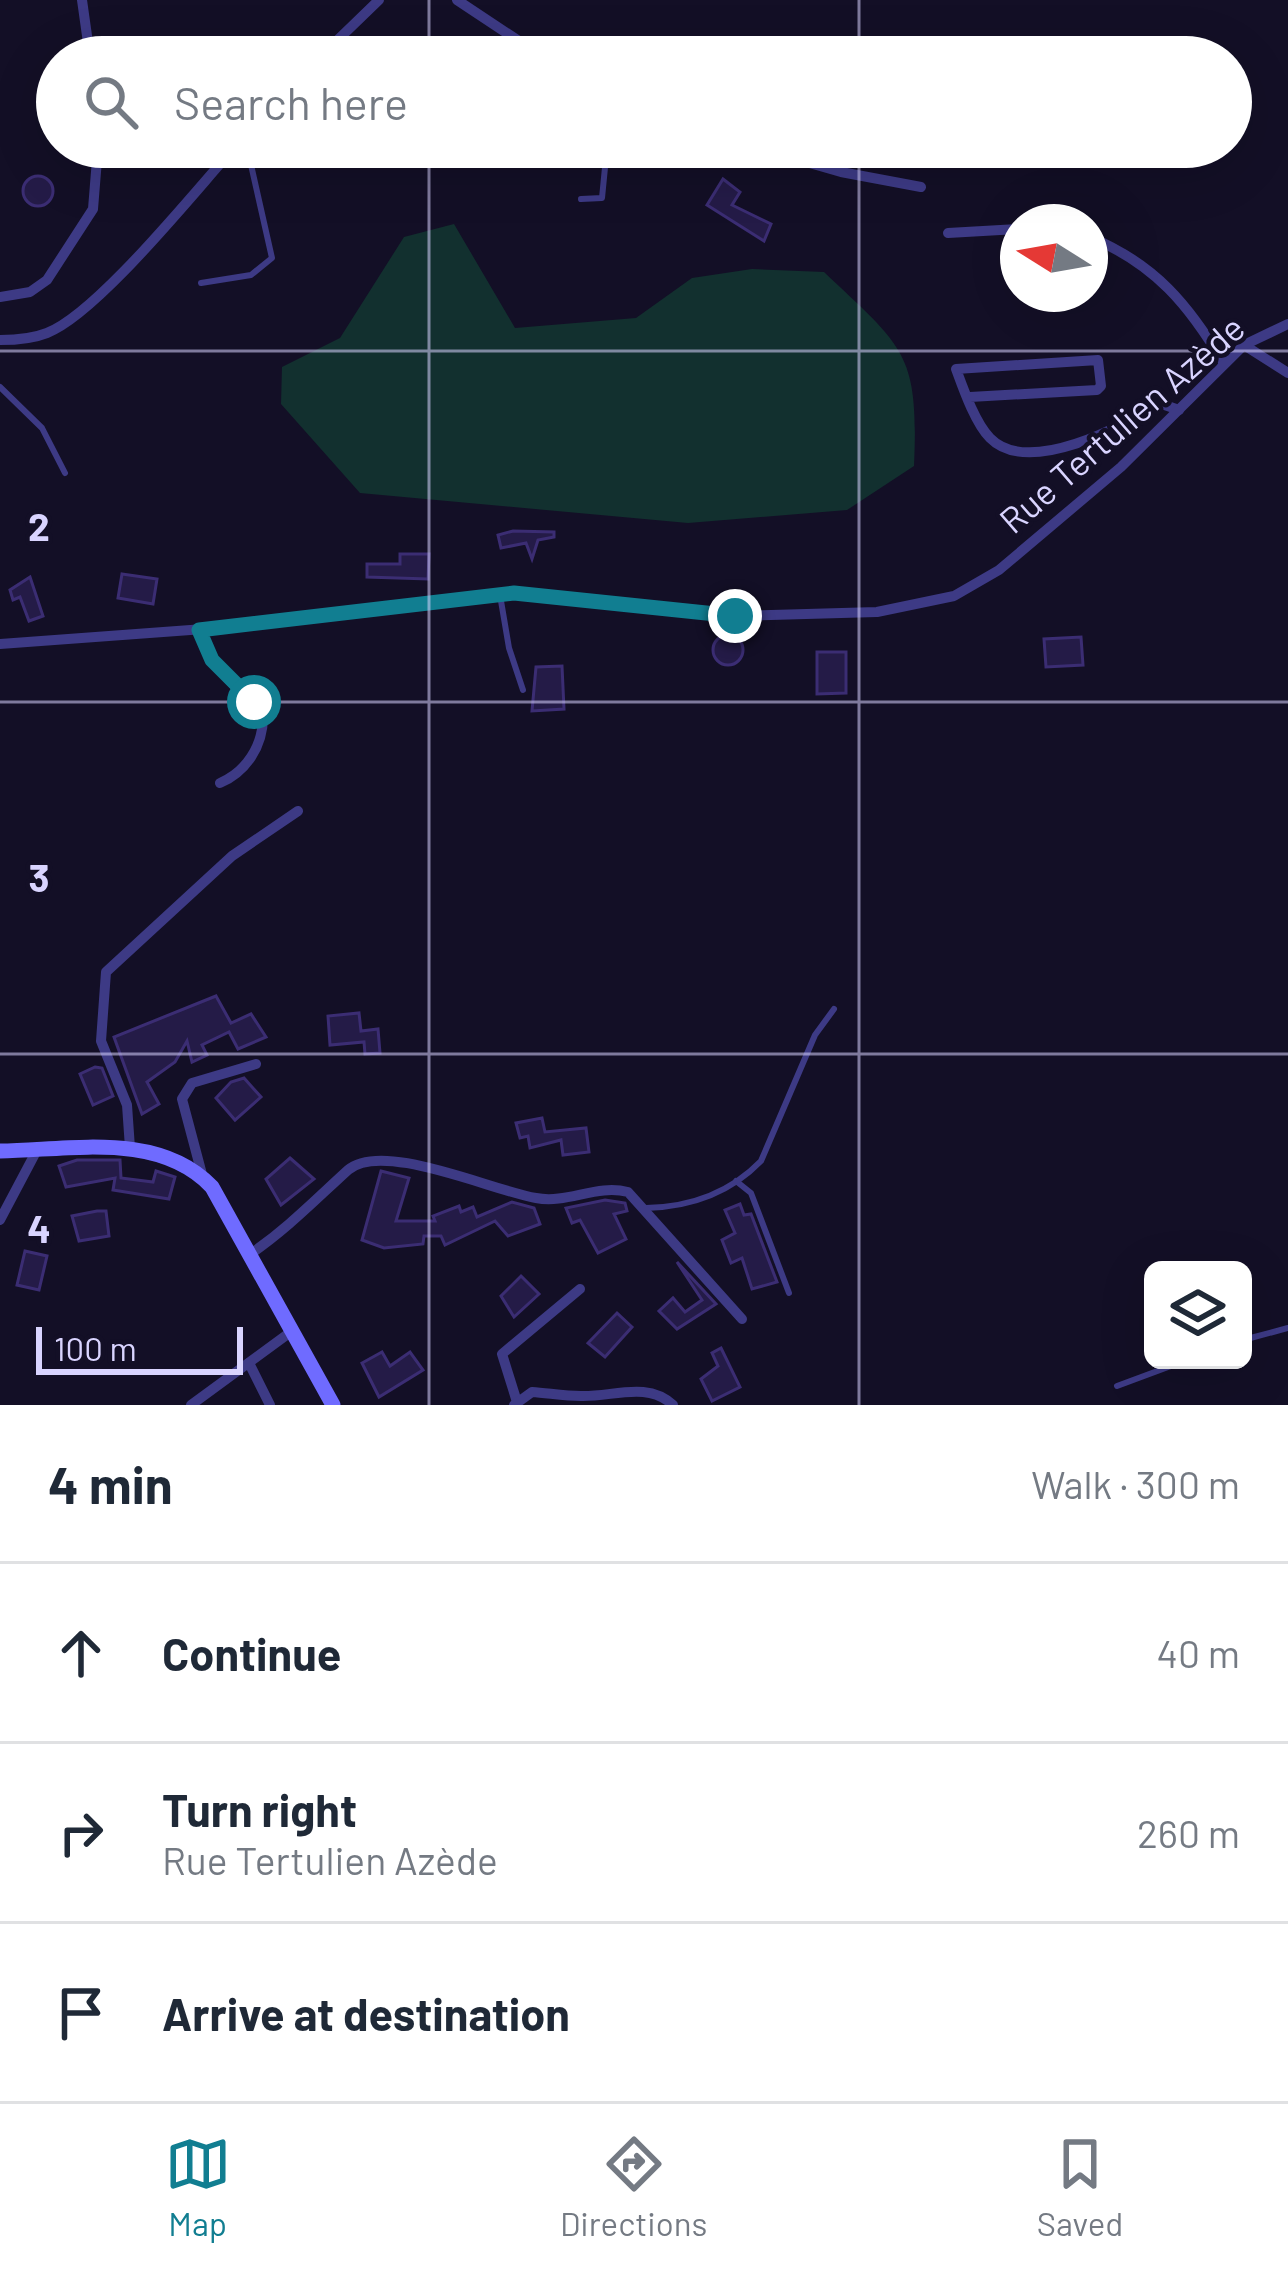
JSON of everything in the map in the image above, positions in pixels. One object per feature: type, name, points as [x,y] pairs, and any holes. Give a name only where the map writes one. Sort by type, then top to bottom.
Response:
[{"type":"street","points":[[82,0],[88,36]]},
{"type":"street","points":[[342,36],[379,0]]},
{"type":"street","points":[[457,0],[511,36]]},
{"type":"street","points":[[0,297],[39,288],[93,208],[96,168]]},
{"type":"street","points":[[0,340],[49,333],[71,318],[150,243],[216,168]]},
{"type":"street","points":[[827,168],[922,187]]},
{"type":"street","points":[[948,233],[1000,230]]},
{"type":"street","points":[[1108,244],[1175,290],[1224,364]]},
{"type":"street","name":"Rue Tertulien Azède","points":[[0,644],[199,630],[500,594],[735,616],[877,612],[954,596],[999,570],[1121,467],[1244,345],[1288,324]]},
{"type":"street","points":[[1244,345],[1288,373]]},
{"type":"street","points":[[970,397],[1097,390],[1099,360],[958,367],[956,372],[988,437],[1002,446],[1032,451],[1087,440],[1159,403],[1179,410]]},
{"type":"street","points":[[199,630],[212,660],[263,717],[256,751],[238,773],[220,783]]},
{"type":"street","points":[[130,1148],[128,1106],[101,1042],[106,972],[232,856],[298,811]]},
{"type":"street","points":[[203,1178],[182,1099],[185,1090],[192,1083],[256,1064]]},
{"type":"street","points":[[0,1151],[130,1148],[186,1162],[203,1178],[249,1255],[326,1403]]},
{"type":"street","points":[[0,1220],[37,1150]]},
{"type":"street","points":[[249,1255],[295,1224],[349,1169],[381,1157],[543,1200],[610,1187],[628,1192],[742,1319]]},
{"type":"street","points":[[580,1289],[502,1354],[515,1404],[532,1392],[588,1396],[620,1390],[660,1396],[674,1405]]},
{"type":"street","points":[[191,1405],[292,1331]]},
{"type":"street","points":[[249,1363],[270,1405]]},
{"type":"lane","points":[[201,283],[251,275],[272,259],[252,168]]},
{"type":"lane","points":[[581,200],[602,198],[605,168]]},
{"type":"lane","points":[[0,387],[42,428],[64,473]]},
{"type":"lane","points":[[500,594],[508,649],[523,690]]},
{"type":"lane","points":[[646,1208],[682,1207],[736,1181],[761,1161],[815,1035],[834,1009]]},
{"type":"lane","points":[[736,1181],[752,1193],[789,1293]]},
{"type":"lane","points":[[1252,1338],[1288,1328]]},
{"type":"lane","points":[[1117,1386],[1163,1369]]},
{"type":"green space","points":[[454,224],[515,328],[636,318],[692,278],[752,269],[824,272],[873,318],[901,355],[913,398],[914,466],[847,510],[688,523],[360,493],[281,404],[282,367],[340,338],[404,237]]},
{"type":"building","points":[[38,176],[49,180],[53,191],[49,202],[38,206],[27,202],[23,191],[27,180]]},
{"type":"building","points":[[723,179],[740,192],[732,205],[771,224],[764,241],[707,205]]},
{"type":"building","points":[[554,532],[554,537],[538,540],[532,559],[526,543],[501,548],[498,535]]},
{"type":"building","points":[[400,554],[429,554],[428,579],[367,577],[367,564],[400,564]]},
{"type":"building","points":[[122,574],[157,579],[153,604],[118,598]]},
{"type":"building","points":[[30,577],[43,616],[29,621],[20,597],[13,600],[10,590]]},
{"type":"building","points":[[728,635],[739,639],[743,650],[739,661],[728,665],[717,661],[713,650],[717,639]]},
{"type":"building","points":[[1081,637],[1083,665],[1046,667],[1044,639]]},
{"type":"building","points":[[817,652],[846,652],[846,693],[817,694]]},
{"type":"building","points":[[562,666],[564,709],[532,711],[536,667]]},
{"type":"building","points":[[216,996],[231,1023],[251,1014],[266,1037],[238,1049],[229,1032],[202,1045],[207,1055],[192,1062],[187,1041],[175,1062],[147,1082],[159,1104],[142,1114],[114,1037]]},
{"type":"building","points":[[359,1013],[361,1031],[378,1029],[380,1053],[365,1054],[364,1042],[330,1045],[328,1016]]},
{"type":"building","points":[[102,1068],[113,1096],[93,1105],[80,1074]]},
{"type":"building","points":[[244,1078],[261,1097],[235,1120],[216,1098],[231,1082]]},
{"type":"building","points":[[542,1118],[545,1132],[586,1128],[589,1152],[563,1155],[561,1140],[530,1148],[528,1136],[520,1138],[516,1123]]},
{"type":"building","points":[[290,1158],[314,1179],[281,1205],[266,1179]]},
{"type":"building","points":[[77,1160],[120,1160],[121,1178],[153,1182],[156,1171],[175,1177],[169,1199],[113,1190],[115,1178],[66,1187],[59,1166]]},
{"type":"building","points":[[381,1171],[409,1178],[396,1221],[435,1221],[433,1216],[459,1206],[461,1212],[473,1207],[477,1217],[512,1202],[534,1208],[540,1224],[508,1236],[495,1221],[445,1245],[441,1236],[424,1236],[423,1244],[384,1248],[362,1240]]},
{"type":"building","points":[[605,1200],[625,1203],[627,1211],[614,1214],[626,1239],[598,1253],[580,1220],[572,1223],[566,1208]]},
{"type":"building","points":[[740,1204],[744,1215],[751,1214],[777,1282],[752,1289],[742,1258],[731,1263],[722,1240],[735,1233],[725,1210]]},
{"type":"building","points":[[106,1211],[109,1236],[79,1241],[72,1216]]},
{"type":"building","points":[[25,1251],[47,1256],[39,1290],[17,1285]]},
{"type":"building","points":[[677,1262],[716,1304],[677,1329],[659,1311],[673,1298],[685,1312],[702,1300]]},
{"type":"building","points":[[521,1276],[539,1294],[514,1317],[501,1296]]},
{"type":"building","points":[[617,1313],[632,1327],[605,1357],[588,1343]]},
{"type":"building","points":[[721,1348],[740,1387],[712,1401],[701,1379],[718,1366],[712,1353]]},
{"type":"building","points":[[382,1352],[390,1366],[410,1352],[423,1370],[379,1397],[362,1363]]},
{"type":"route","points":[[254,702],[212,660],[199,630],[514,593],[735,616]]}]
